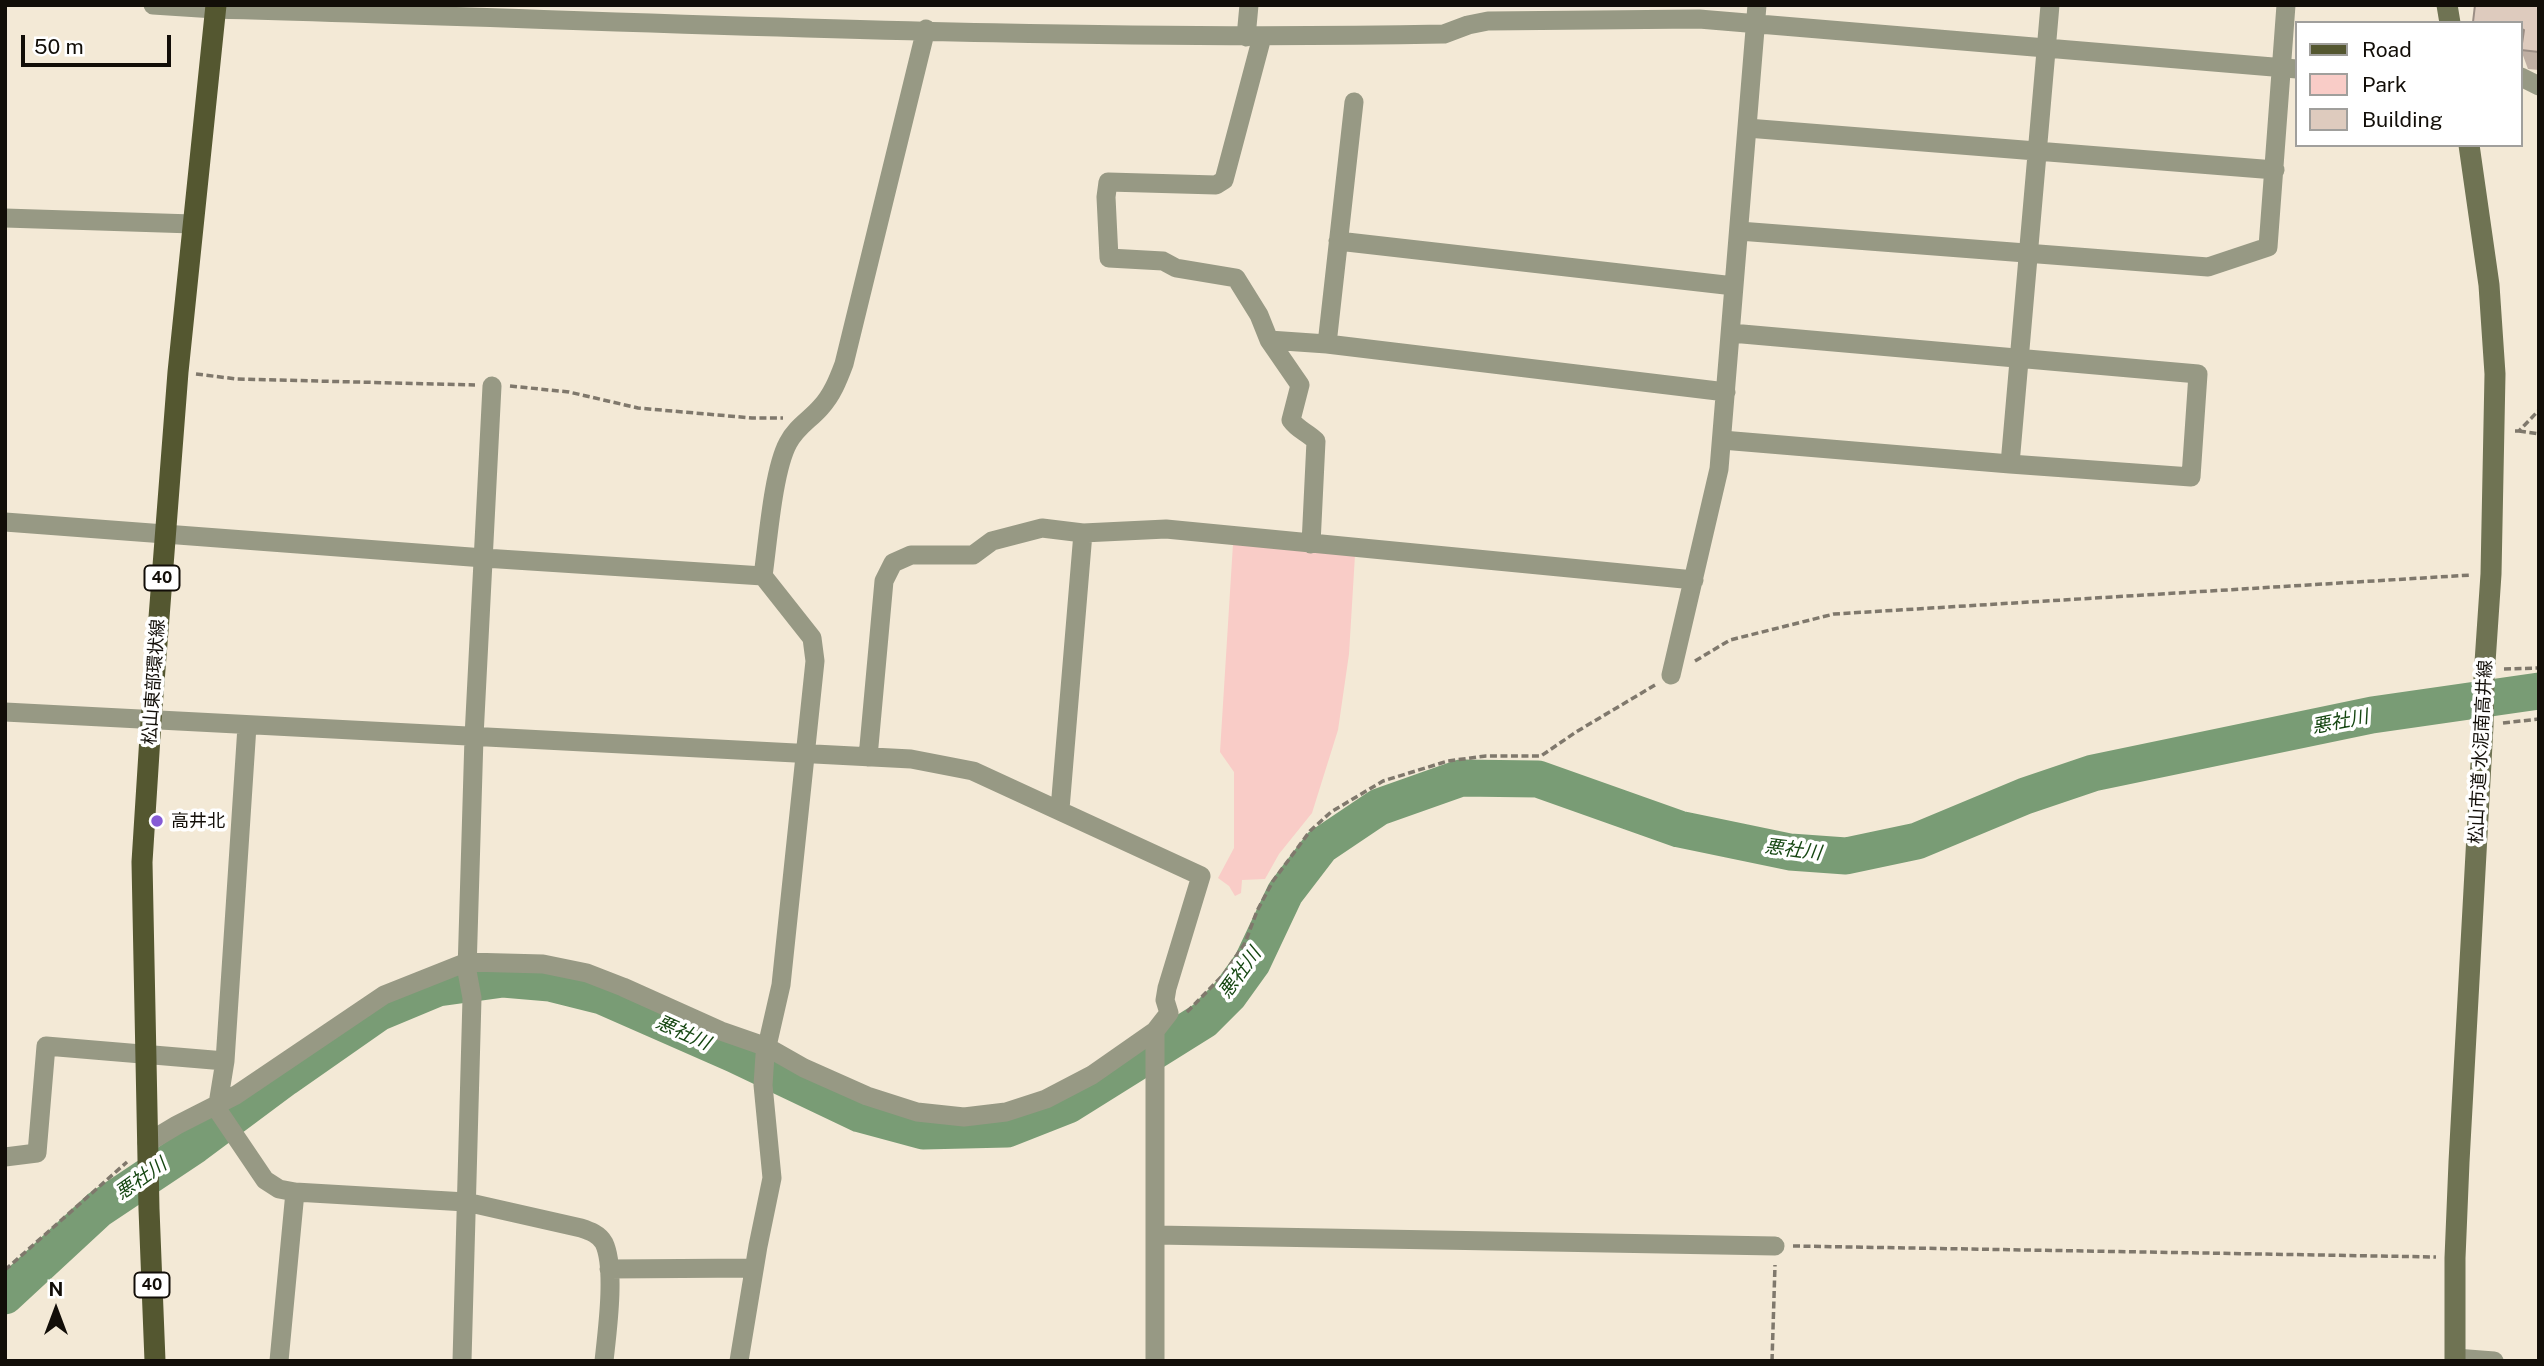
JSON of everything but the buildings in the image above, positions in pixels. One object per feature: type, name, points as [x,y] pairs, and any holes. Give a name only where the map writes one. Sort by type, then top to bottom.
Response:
[{"type":"main road","name":"松山東部環状線","points":[[155,1361],[147,1148],[142,862],[166,533],[215,7]]},
{"type":"street","points":[[153,5],[470,11],[926,29],[1254,37],[1444,34],[1468,15],[1488,21],[1699,19],[2290,69]]},
{"type":"street","points":[[1249,5],[1254,37],[1224,180],[1216,185],[1108,182],[1106,197],[1110,258],[1163,261],[1176,268],[1236,278],[1259,315],[1269,340],[1300,385],[1291,420],[1298,430],[1309,434],[1316,441],[1311,544]]},
{"type":"street","points":[[1671,676],[1719,469],[1757,5]]},
{"type":"street","points":[[2010,464],[2050,5]]},
{"type":"street","points":[[1739,231],[2208,267],[2268,247],[2274,170],[2290,69],[2286,5]]},
{"type":"street","points":[[739,1361],[772,1178],[763,1085],[766,1051],[781,985],[814,661],[812,638],[763,576],[780,462],[796,431],[806,418],[820,408],[836,386],[844,364],[926,29]]},
{"type":"street","points":[[2523,77],[2539,86]]},
{"type":"street","points":[[1327,344],[1354,102]]},
{"type":"street","points":[[1747,128],[2274,170]]},
{"type":"street","name":"松山市道 水泥南高井線","points":[[2455,1360],[2455,1258],[2491,574],[2495,374],[2489,285],[2469,147]]},
{"type":"street","points":[[5,218],[193,224]]},
{"type":"street","points":[[1338,241],[1734,286]]},
{"type":"street","points":[[1722,440],[2191,477],[2198,374],[1731,333]]},
{"type":"street","points":[[1269,340],[1327,344],[1726,392]]},
{"type":"street","points":[[461,1361],[472,998],[467,967],[474,737],[492,386]]},
{"type":"street","points":[[5,522],[763,576]]},
{"type":"street","points":[[868,757],[884,581],[893,563],[911,555],[973,555],[992,541],[1042,528],[1083,533],[1166,529],[1693,580]]},
{"type":"street","points":[[1060,810],[1083,533]]},
{"type":"street","points":[[5,712],[911,759],[973,771],[1201,876],[1167,988],[1165,1000],[1170,1013],[1155,1035],[1092,1075],[1046,1099],[1006,1112],[964,1116],[917,1112],[867,1096],[587,973],[543,964],[467,967],[383,995],[219,1108],[177,1125],[147,1148]]},
{"type":"street","points":[[247,726],[225,1061],[219,1108],[265,1180],[279,1189],[466,1202],[594,1233],[603,1241],[609,1269],[604,1361]]},
{"type":"street","points":[[1155,1035],[1155,1361]]},
{"type":"street","points":[[5,1157],[37,1153],[46,1046],[225,1061]]},
{"type":"street","points":[[279,1361],[295,1192]]},
{"type":"street","points":[[1156,1235],[1775,1246]]},
{"type":"street","points":[[609,1269],[754,1268]]},
{"type":"street","points":[[2455,1360],[2494,1361]]},
{"type":"path","points":[[2519,430],[2539,410]]},
{"type":"path","points":[[2493,432],[2519,430],[2539,433]]},
{"type":"path","points":[[1170,1013],[1186,1013],[1224,974],[1245,943],[1257,911],[1273,881],[1310,831],[1331,812],[1383,781],[1448,761],[1486,756],[1541,756],[1576,732],[1730,640],[1834,614],[2491,574]]},
{"type":"path","points":[[2484,674],[2539,668]]},
{"type":"path","points":[[2483,718],[2539,719]]},
{"type":"path","points":[[5,1270],[147,1148]]},
{"type":"path","points":[[1772,1361],[1775,1246],[2455,1258]]},
{"type":"green space","points":[[1233,544],[1355,555],[1349,654],[1338,730],[1312,813],[1279,854],[1265,879],[1242,880],[1241,893],[1235,896],[1229,886],[1218,878],[1234,848],[1234,772],[1220,752]]},
{"type":"waterway","name":"悪社川","points":[[5,1296],[99,1209],[195,1145],[378,1013],[438,988],[503,979],[550,983],[602,996],[734,1054],[860,1114],[923,1131],[1007,1129],[1068,1105],[1204,1020],[1229,995],[1252,963],[1285,893],[1321,846],[1379,807],[1461,778],[1538,779],[1679,829],[1790,852],[1846,856],[1917,841],[2025,796],[2093,773],[2372,715],[2539,691]]},
{"type":"place","name":"高井北","points":[[157,821]]}]
